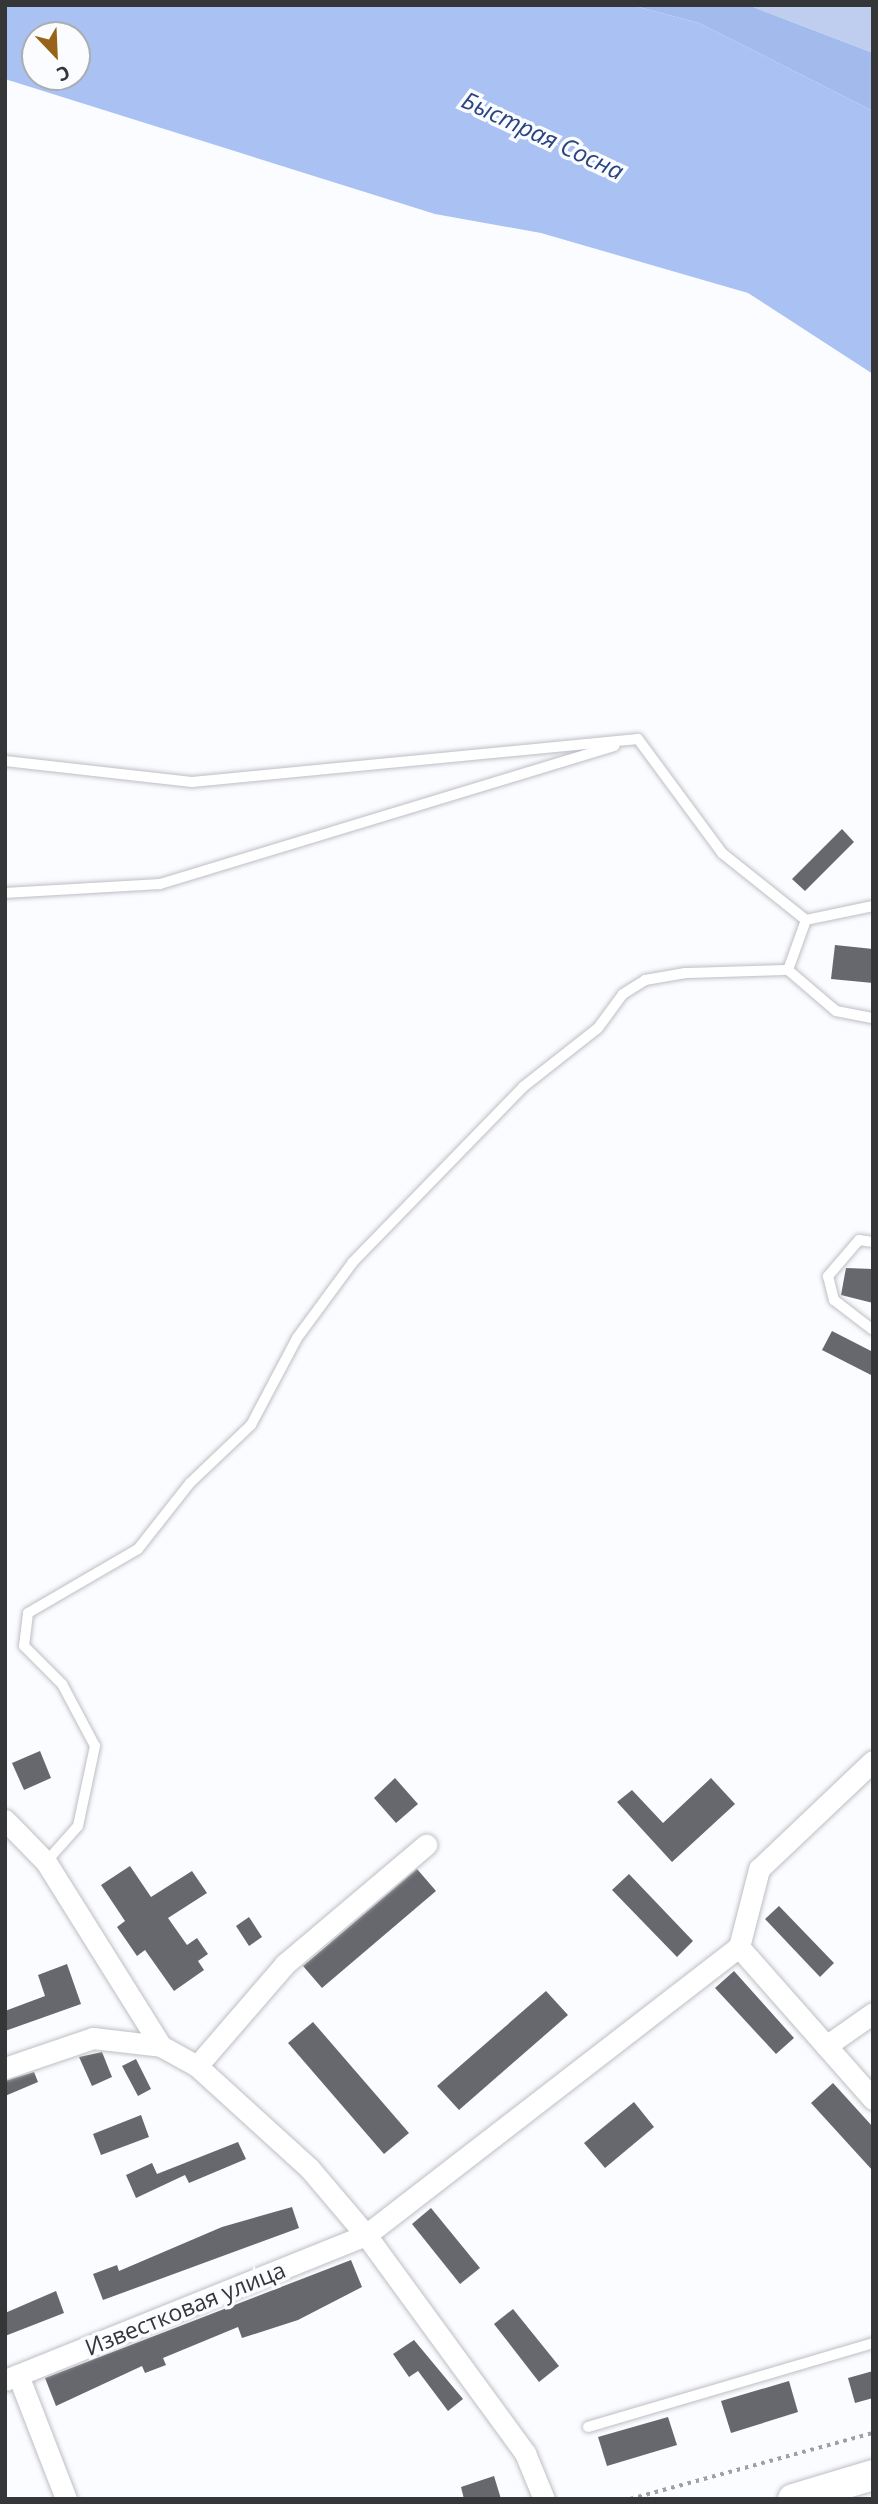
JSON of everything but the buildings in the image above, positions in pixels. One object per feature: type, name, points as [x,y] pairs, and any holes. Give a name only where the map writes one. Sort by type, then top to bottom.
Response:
[{"type":"main road","points":[[793,2499],[873,2475]]},
{"type":"street","points":[[873,1761],[759,1869],[738,1947],[873,2099]]},
{"type":"street","points":[[5,1820],[46,1862],[162,2046]]},
{"type":"street","points":[[197,2066],[285,1964],[426,1845]]},
{"type":"street","name":"Известковая улица","points":[[12,2378],[366,2235],[738,1947]]},
{"type":"street","points":[[826,2046],[873,2013]]},
{"type":"street","points":[[5,2068],[93,2038],[162,2046],[197,2066],[310,2169],[366,2235],[525,2453],[544,2499]]},
{"type":"street","points":[[12,2378],[66,2499]]},
{"type":"lane","points":[[5,761],[192,782],[638,739]]},
{"type":"lane","points":[[5,894],[160,884],[638,739]]},
{"type":"lane","points":[[638,739],[722,853],[806,920]]},
{"type":"lane","points":[[806,920],[873,906]]},
{"type":"lane","points":[[788,970],[806,920]]},
{"type":"lane","points":[[46,1862],[78,1826],[95,1746],[62,1684],[24,1646],[28,1613],[107,1573],[138,1549],[190,1483],[251,1425],[297,1338],[353,1262],[523,1087],[598,1028],[623,994],[645,980],[685,973],[788,970],[836,1012],[873,1018]]},
{"type":"lane","points":[[873,1241],[859,1240],[828,1276],[834,1300],[873,1330]]},
{"type":"lane","points":[[588,2427],[873,2343]]},
{"type":"path","points":[[630,2499],[873,2433]]},
{"type":"shaded area","points":[[631,5],[748,5],[873,53],[873,111],[699,23]]},
{"type":"shaded area","points":[[748,5],[873,5],[873,53]]},
{"type":"water","name":"Быстрая Сосна","points":[[5,5],[631,5],[699,23],[873,111],[873,374],[748,293],[541,233],[435,214],[43,91],[91,91],[91,21],[21,21],[21,84],[5,79]]}]
